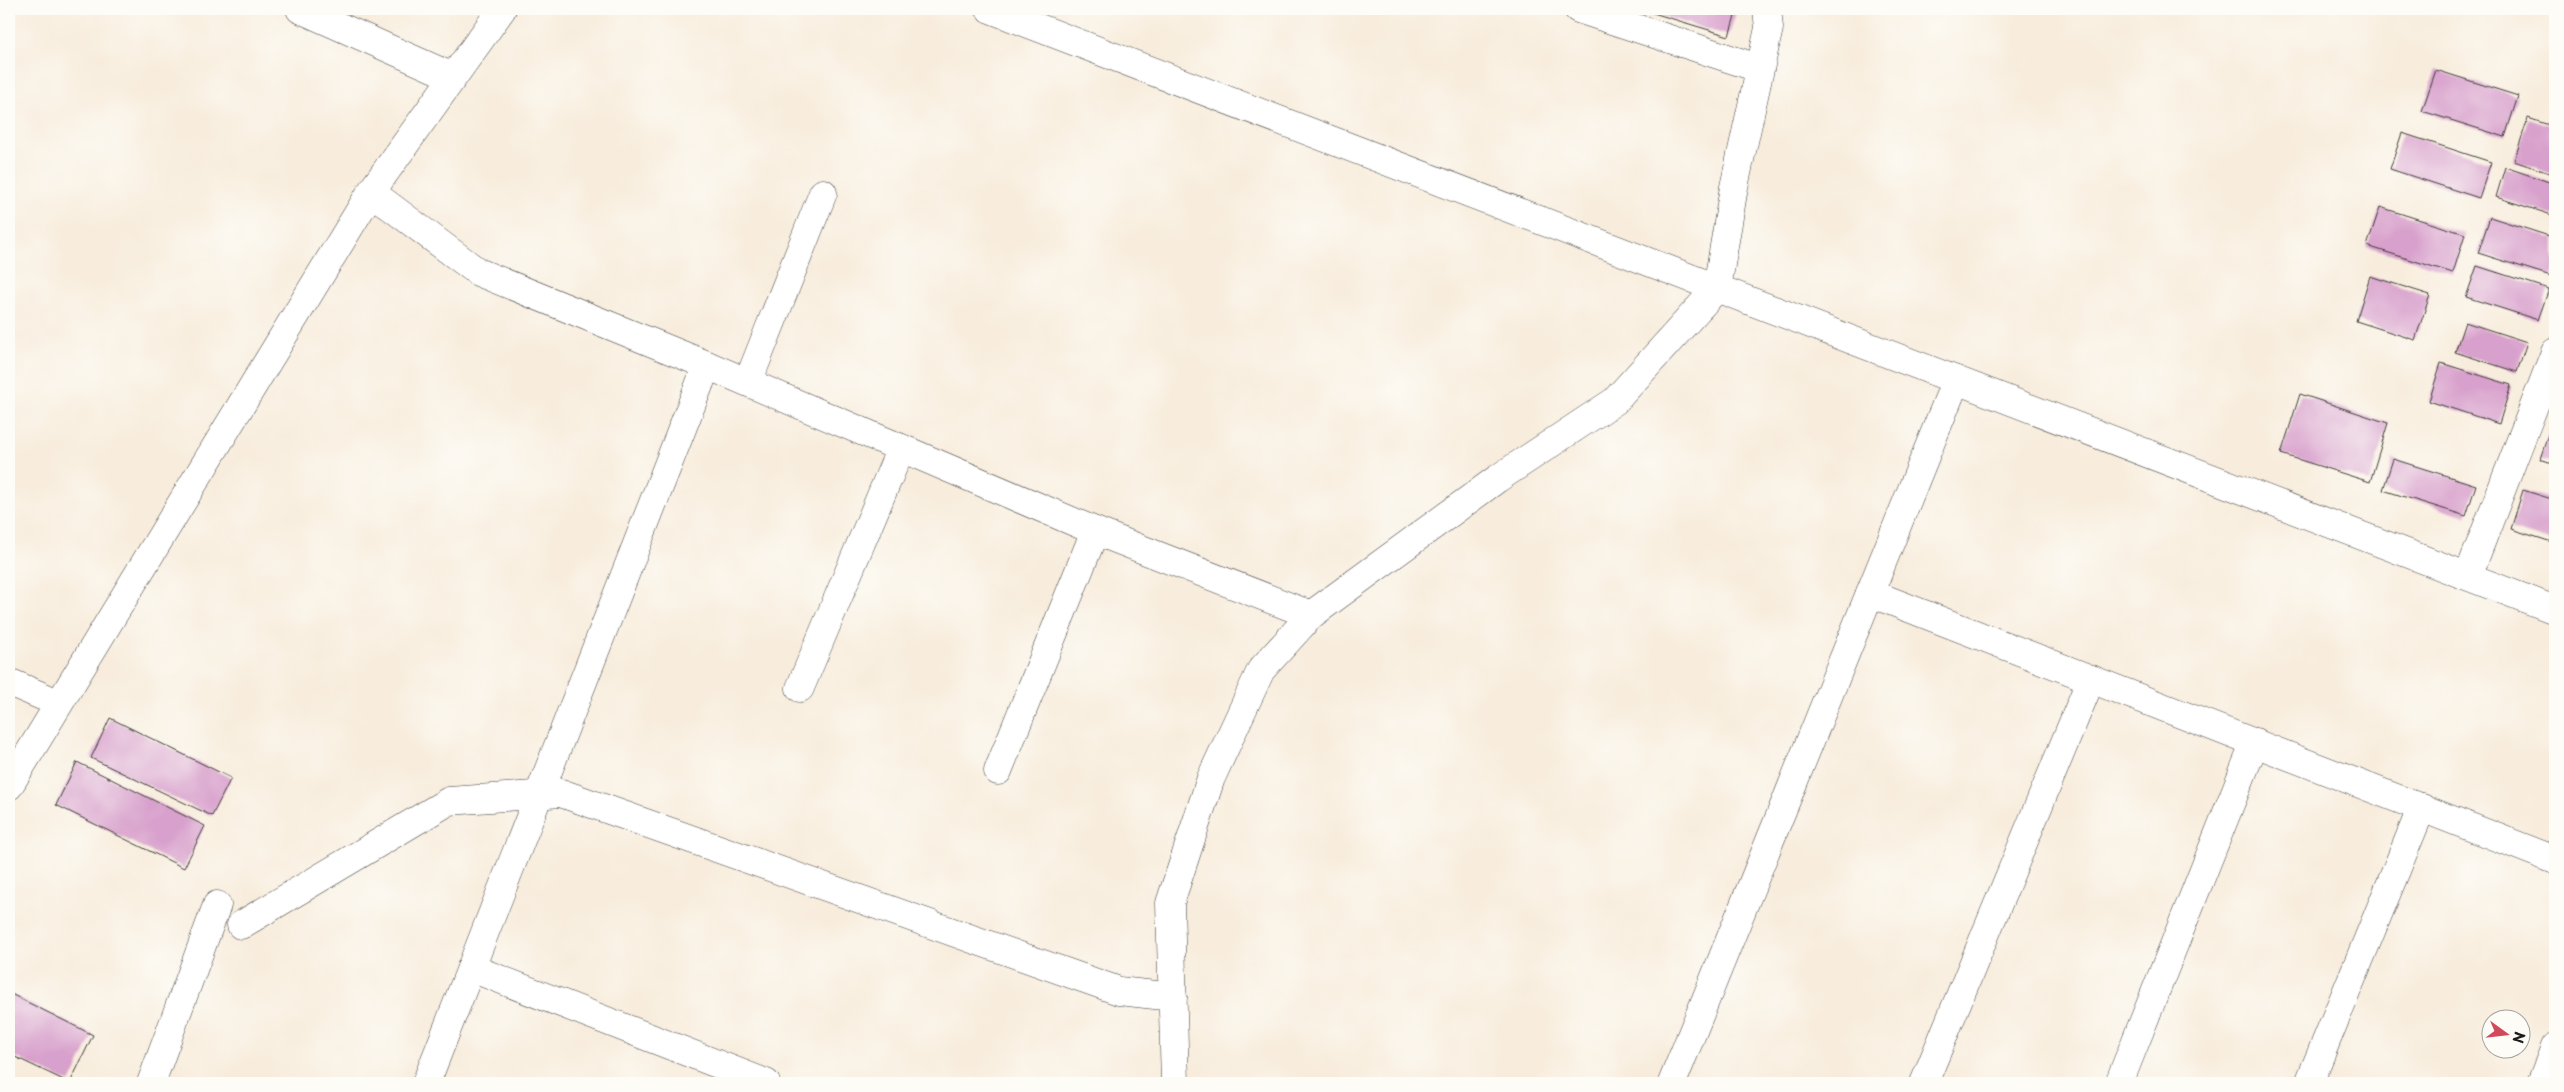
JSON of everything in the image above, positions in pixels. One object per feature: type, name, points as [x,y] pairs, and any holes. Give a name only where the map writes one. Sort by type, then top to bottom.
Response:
[{"type":"street","points":[[300,9],[454,77]]},
{"type":"street","points":[[9,786],[58,702],[371,192],[502,9]]},
{"type":"street","points":[[990,9],[2555,610]]},
{"type":"street","points":[[1578,9],[1758,68]]},
{"type":"street","points":[[1175,1083],[1170,902],[1211,778],[1261,670],[1311,615],[1497,479],[1615,401],[1717,288],[1734,187],[1758,68],[1769,28],[1767,9]]},
{"type":"street","points":[[371,192],[478,272],[748,382],[1095,531],[1311,615]]},
{"type":"street","points":[[748,382],[823,193]]},
{"type":"street","points":[[2468,576],[2555,352]]},
{"type":"street","points":[[426,1083],[707,365]]},
{"type":"street","points":[[1672,1083],[1956,380]]},
{"type":"street","points":[[800,688],[901,448]]},
{"type":"street","points":[[998,771],[1095,531]]},
{"type":"street","points":[[1870,593],[2555,860]]},
{"type":"street","points":[[1924,1083],[2091,679]]},
{"type":"street","points":[[9,682],[58,702]]},
{"type":"street","points":[[2119,1083],[2255,742]]},
{"type":"street","points":[[241,925],[449,801],[539,793],[561,793],[1119,990],[1173,997]]},
{"type":"street","points":[[2309,1083],[2422,807]]},
{"type":"street","points":[[151,1083],[217,905]]},
{"type":"street","points":[[471,968],[766,1083]]},
{"type":"street","points":[[2541,1083],[2555,1047]]},
{"type":"building","points":[[1640,9],[1737,9],[1729,36]]},
{"type":"building","points":[[2436,70],[2518,96],[2505,137],[2422,111]]},
{"type":"building","points":[[2528,118],[2555,127],[2555,175],[2514,161]]},
{"type":"building","points":[[2402,133],[2491,162],[2479,198],[2390,169]]},
{"type":"building","points":[[2505,167],[2555,184],[2555,216],[2496,197]]},
{"type":"building","points":[[2380,207],[2465,234],[2453,273],[2367,246]]},
{"type":"building","points":[[2490,217],[2555,238],[2555,265],[2551,276],[2478,253]]},
{"type":"building","points":[[2477,266],[2549,289],[2538,320],[2466,297]]},
{"type":"building","points":[[2370,276],[2430,295],[2415,340],[2356,321]]},
{"type":"building","points":[[2465,322],[2527,342],[2517,372],[2455,352]]},
{"type":"building","points":[[2441,363],[2511,385],[2499,424],[2429,401]]},
{"type":"building","points":[[2300,394],[2388,423],[2370,482],[2281,454]]},
{"type":"building","points":[[2553,420],[2555,420],[2555,464],[2540,459]]},
{"type":"building","points":[[2393,459],[2476,485],[2466,516],[2383,490]]},
{"type":"building","points":[[2523,490],[2555,500],[2555,543],[2511,529]]},
{"type":"building","points":[[110,718],[231,778],[212,816],[91,758]]},
{"type":"building","points":[[77,762],[205,826],[184,868],[56,805]]},
{"type":"building","points":[[9,993],[93,1035],[70,1083],[9,1054]]}]
